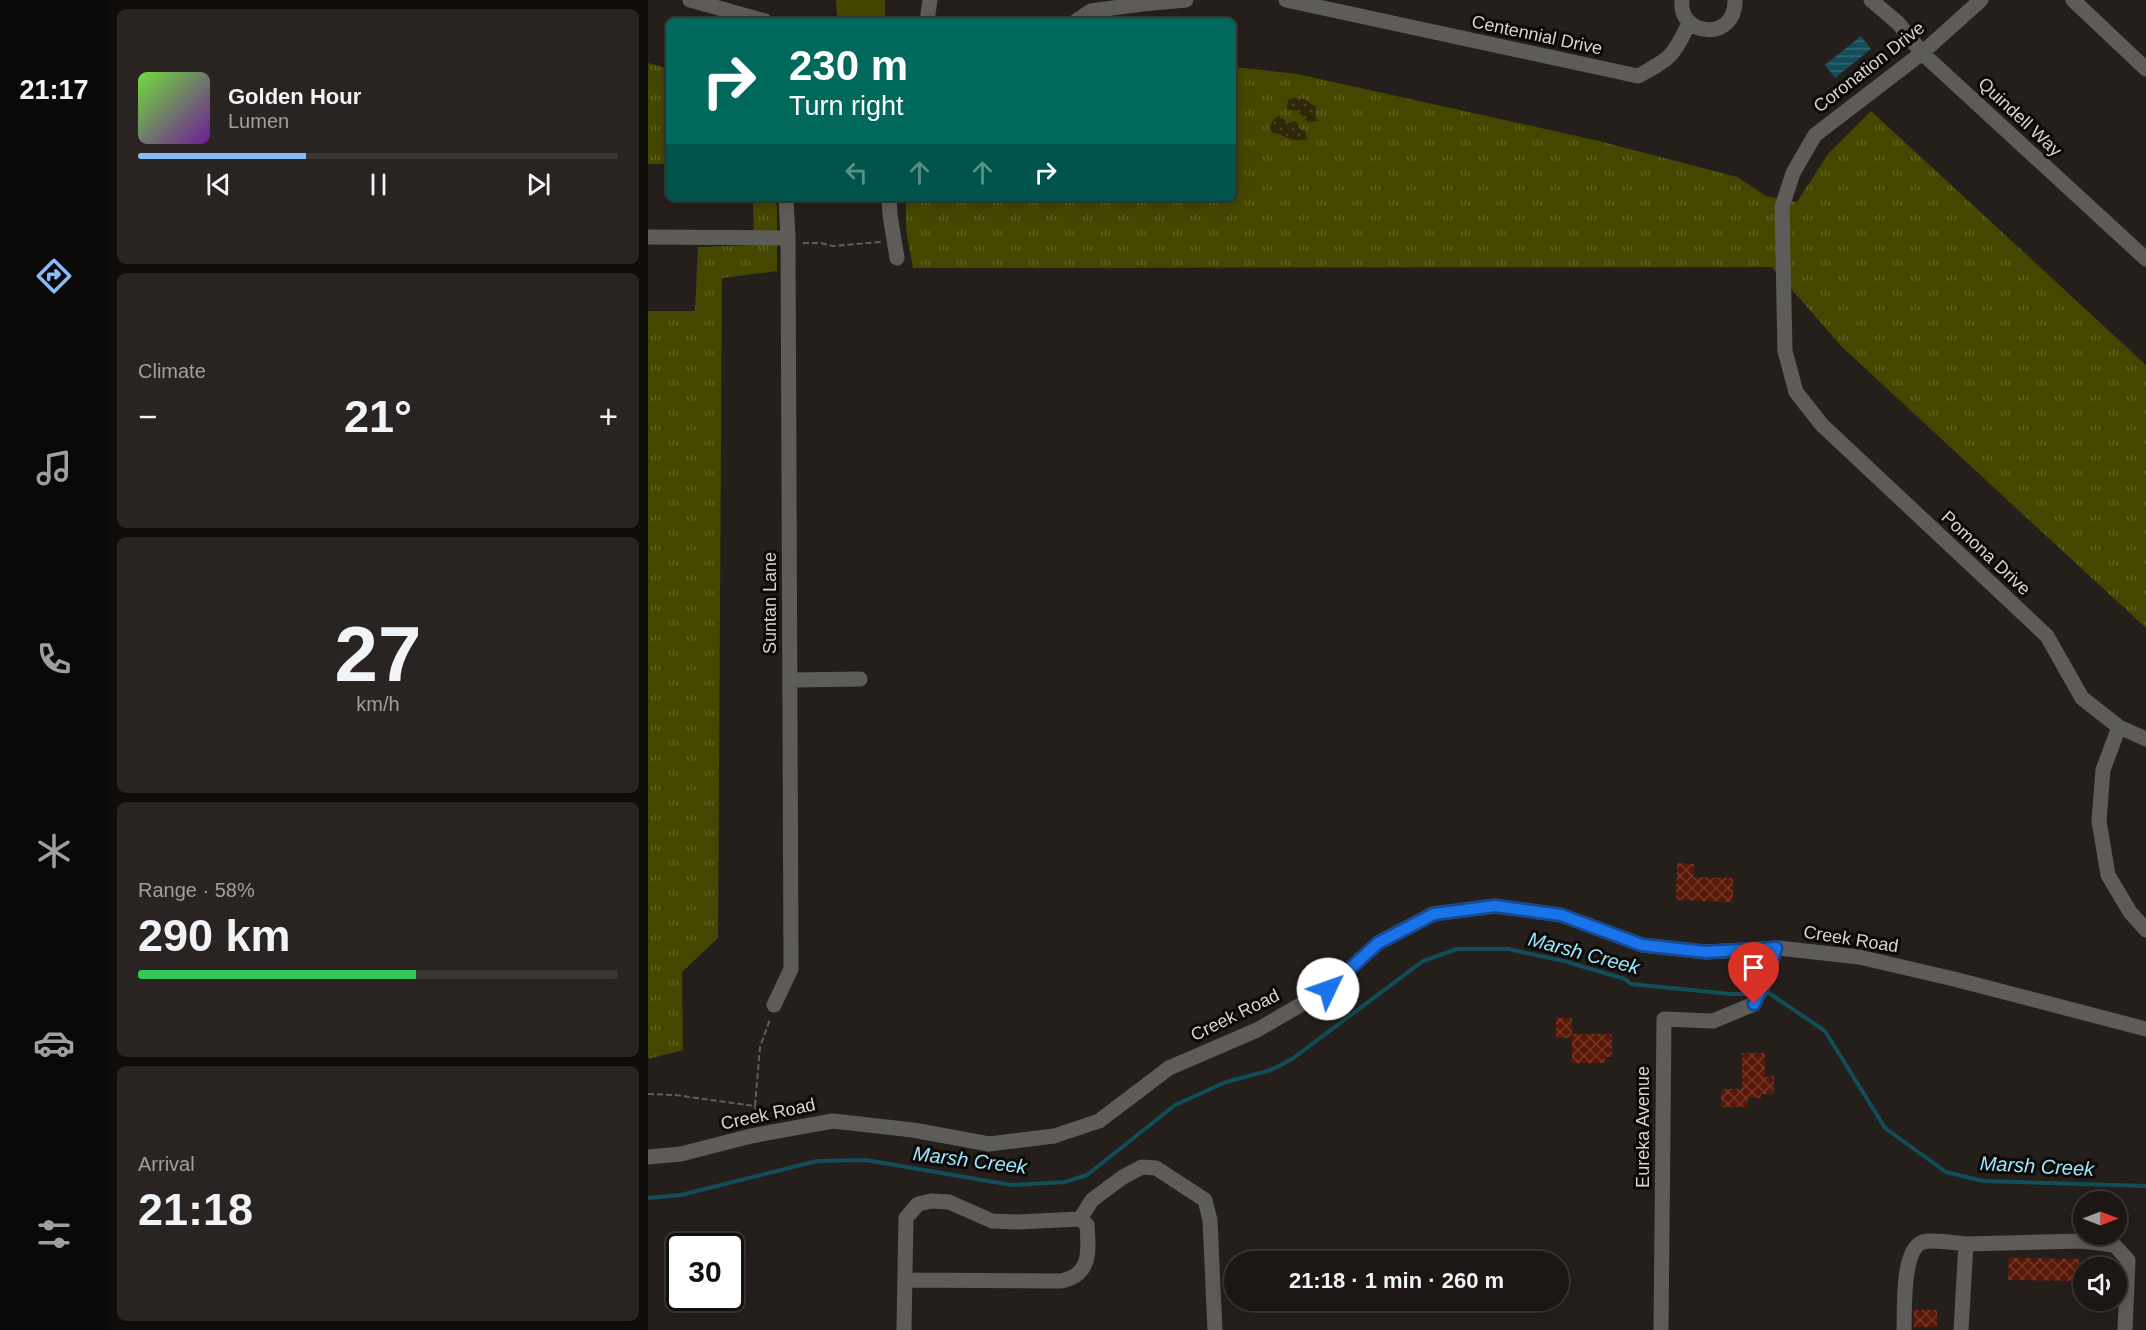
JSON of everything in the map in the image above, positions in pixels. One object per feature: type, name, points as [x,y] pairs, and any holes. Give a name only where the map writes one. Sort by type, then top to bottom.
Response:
[{"type":"street","points":[[690,0],[754,18]]},
{"type":"street","points":[[927,18],[930,0]]},
{"type":"street","points":[[1080,18],[1091,11],[1186,0]]},
{"type":"street","name":"Centennial Drive","points":[[1286,0],[1638,76],[1666,62],[1677,50],[1689,23]]},
{"type":"street","points":[[1682,0],[1684,15],[1689,23],[1700,29],[1710,30],[1720,28],[1729,21],[1734,12],[1735,0]]},
{"type":"street","name":"Quindell Way","points":[[1871,0],[1898,23],[1922,53],[2146,259]]},
{"type":"street","name":"Coronation Drive","points":[[1796,392],[1785,351],[1782,207],[1793,173],[1815,135],[1922,53],[1981,0]]},
{"type":"street","points":[[2073,0],[2146,69]]},
{"type":"street","name":"Suntan Lane","points":[[774,1005],[791,969],[786,201]]},
{"type":"street","points":[[889,201],[897,258]]},
{"type":"street","points":[[648,237],[788,241]]},
{"type":"street","name":"Pomona Drive","points":[[1796,392],[1822,425],[2047,636],[2082,698],[2119,727],[2146,739]]},
{"type":"street","points":[[790,680],[860,679]]},
{"type":"street","points":[[2119,727],[2103,770],[2099,821],[2108,875],[2130,912],[2146,930]]},
{"type":"street","name":"Creek Road","points":[[648,1157],[681,1155],[762,1134],[833,1120],[913,1130],[990,1144],[1054,1136],[1099,1120],[1169,1068],[1257,1030],[1328,989],[1378,943],[1434,914],[1495,906],[1561,915],[1642,945],[1706,952],[1776,948],[1859,957],[1954,978],[2146,1029]]},
{"type":"street","name":"Eureka Avenue","points":[[1661,1330],[1664,1019],[1713,1021],[1754,1004],[1776,948]]},
{"type":"street","points":[[1080,1219],[1092,1200],[1123,1177],[1142,1167],[1156,1168],[1205,1200],[1210,1220],[1215,1330]]},
{"type":"street","points":[[904,1330],[906,1218],[918,1204],[931,1201],[949,1202],[992,1221],[1080,1219],[1088,1226],[1085,1266],[1074,1278],[1061,1281],[905,1280]]},
{"type":"street","points":[[1905,1330],[1907,1270],[1913,1249],[1924,1242],[1966,1244],[2082,1241],[2114,1245],[2128,1260],[2125,1330]]},
{"type":"street","points":[[1961,1330],[1966,1244]]},
{"type":"path","points":[[788,241],[833,246],[894,240]]},
{"type":"path","points":[[762,1134],[755,1106],[760,1047],[774,1005]]},
{"type":"path","points":[[648,1094],[675,1095],[755,1106]]},
{"type":"green space","points":[[836,0],[885,0],[885,17],[837,17]]},
{"type":"green space","points":[[648,63],[666,68],[666,164],[648,164]]},
{"type":"green space","points":[[1236,67],[1297,74],[1599,141],[1737,177],[1766,196],[1797,202],[1828,154],[1871,111],[2146,365],[2146,628],[1842,347],[1772,267],[913,268],[906,230],[906,201],[1236,201]]},
{"type":"green space","points":[[753,201],[776,201],[777,271],[722,278],[718,938],[682,972],[683,1050],[648,1059],[648,311],[695,311],[698,247],[754,245]]},
{"type":"sand","points":[[1305,99],[1316,106],[1315,115],[1318,121],[1308,122],[1298,111],[1287,109],[1288,100]]},
{"type":"sand","points":[[1280,116],[1288,123],[1296,121],[1300,129],[1305,131],[1307,139],[1292,140],[1273,133],[1270,129],[1272,122]]},
{"type":"water","points":[[1861,36],[1871,49],[1835,78],[1825,65]]},
{"type":"building","points":[[1677,863],[1694,864],[1693,877],[1733,878],[1733,902],[1676,900]]},
{"type":"building","points":[[1556,1018],[1572,1018],[1572,1038],[1556,1038]]},
{"type":"building","points":[[1572,1034],[1612,1034],[1612,1057],[1605,1057],[1605,1063],[1572,1063]]},
{"type":"building","points":[[1742,1053],[1765,1053],[1765,1077],[1774,1076],[1774,1094],[1761,1094],[1761,1098],[1748,1098],[1748,1107],[1721,1107],[1721,1089],[1742,1089]]},
{"type":"building","points":[[2009,1258],[2073,1259],[2073,1281],[2008,1280]]},
{"type":"building","points":[[1914,1310],[1937,1310],[1937,1327],[1914,1327]]},
{"type":"waterway","name":"Marsh Creek","points":[[648,1198],[681,1195],[817,1161],[866,1160],[1011,1185],[1065,1182],[1087,1175],[1175,1105],[1226,1082],[1271,1070],[1292,1059],[1423,961],[1457,949],[1508,949],[1564,961],[1625,979],[1631,984],[1753,994]]},
{"type":"waterway","name":"Marsh Creek","points":[[1764,994],[1769,993],[1825,1031],[1885,1128],[1946,1172],[1983,1181],[2146,1186]]},
{"type":"route","points":[[1328,989],[1378,943],[1434,914],[1495,906],[1561,915],[1642,945],[1706,952],[1776,948],[1767,976],[1754,1004]]}]
